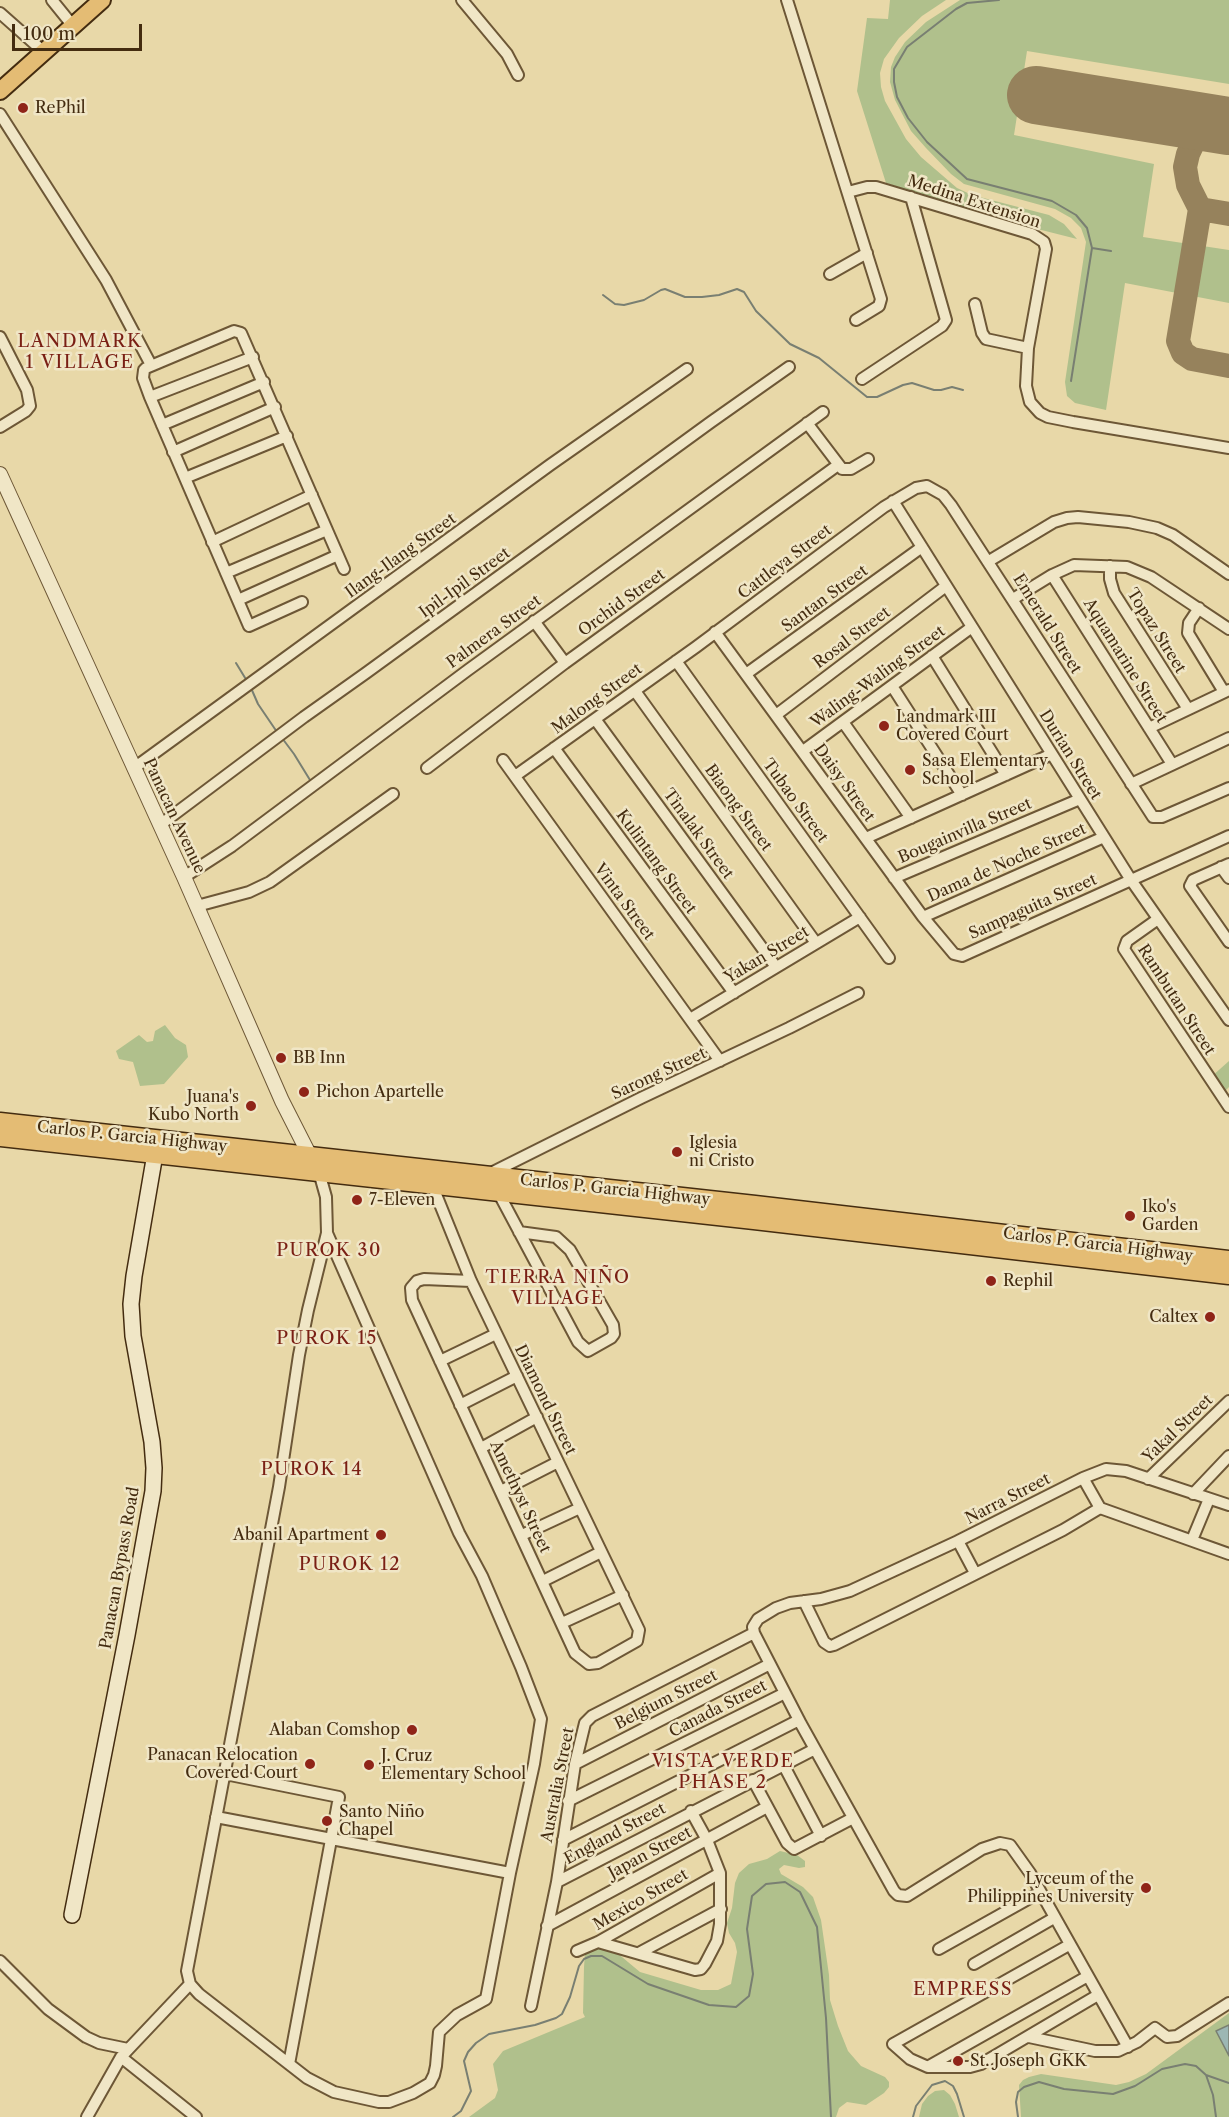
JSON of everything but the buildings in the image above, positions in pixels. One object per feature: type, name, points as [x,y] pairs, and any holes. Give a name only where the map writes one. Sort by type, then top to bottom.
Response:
[{"type":"highway","name":"Carlos P. Garcia Highway","points":[[0,1122],[155,1154],[309,1156],[489,1186],[1229,1275]]},
{"type":"highway","name":"Carlos P. Garcia Highway","points":[[0,1137],[80,1138],[233,1155],[319,1172],[432,1177]]},
{"type":"highway","name":"Carlos P. Garcia Highway","points":[[489,1186],[1229,1260]]},
{"type":"main road","points":[[0,91],[73,26],[92,4]]},
{"type":"main road","name":"Panacan Bypass Road","points":[[72,1915],[153,1491],[152,1442],[133,1336],[131,1304],[155,1154]]},
{"type":"street","points":[[52,0],[73,26]]},
{"type":"street","points":[[462,0],[507,54],[518,75]]},
{"type":"street","points":[[787,0],[867,253],[880,303],[875,309],[856,320]]},
{"type":"street","points":[[0,13],[44,52]]},
{"type":"street","points":[[0,114],[105,280],[151,365]]},
{"type":"street","name":"Medina Extension","points":[[848,192],[867,187],[876,188],[1032,234],[1044,242],[1046,249],[1028,348],[1027,395],[1040,414],[1073,422],[1229,448]]},
{"type":"street","points":[[862,379],[942,326],[946,320],[911,197]]},
{"type":"street","points":[[830,274],[867,253]]},
{"type":"street","points":[[975,304],[982,333],[986,339],[1028,348]]},
{"type":"street","points":[[302,602],[249,626],[150,397],[143,374],[144,370],[151,365],[238,331],[244,336],[344,569]]},
{"type":"street","points":[[0,337],[27,390],[30,406],[26,411],[0,427]]},
{"type":"street","points":[[150,397],[253,357]]},
{"type":"street","name":"Ipil-Ipil Street","points":[[160,825],[304,717],[683,442],[789,368]]},
{"type":"street","name":"Ilang-Ilang Street","points":[[134,768],[550,465],[687,369]]},
{"type":"street","points":[[162,425],[264,382]]},
{"type":"street","points":[[173,452],[275,407]]},
{"type":"street","name":"Palmera Street","points":[[184,877],[232,846],[534,621],[823,412]]},
{"type":"street","points":[[807,423],[842,469],[851,469],[868,459]]},
{"type":"street","points":[[185,478],[287,436]]},
{"type":"street","name":"Orchid Street","points":[[427,768],[565,663],[838,465]]},
{"type":"street","name":"Panacan Avenue","points":[[0,474],[184,877],[282,1101],[319,1172]]},
{"type":"street","name":"Emerald Street","points":[[893,501],[922,486],[927,486],[936,490],[951,505],[1014,599],[1151,815],[1156,818],[1162,817],[1229,788]]},
{"type":"street","points":[[212,542],[312,495]]},
{"type":"street","name":"Durian Street","points":[[893,501],[1131,880],[1229,1020]]},
{"type":"street","name":"Cattleya Street","points":[[696,647],[893,501]]},
{"type":"street","points":[[989,561],[1054,522],[1078,517],[1129,522],[1157,528],[1173,535],[1229,574]]},
{"type":"street","points":[[226,573],[327,530]]},
{"type":"street","name":"Santan Street","points":[[746,674],[922,547]]},
{"type":"street","points":[[238,600],[338,555]]},
{"type":"street","points":[[1014,599],[1052,575],[1074,565],[1127,567],[1151,577],[1229,629]]},
{"type":"street","name":"Topaz Street","points":[[1110,566],[1110,584],[1114,593],[1188,709]]},
{"type":"street","name":"Aquamarine Street","points":[[1052,575],[1172,764]]},
{"type":"street","name":"Rosal Street","points":[[776,715],[946,586]]},
{"type":"street","points":[[1149,728],[1226,691],[1188,633],[1189,623],[1199,609]]},
{"type":"street","points":[[534,621],[565,663]]},
{"type":"street","name":"Waling-Waling Street","points":[[802,751],[972,627]]},
{"type":"street","name":"Daisy Street","points":[[715,632],[948,950]]},
{"type":"street","name":"Malong Street","points":[[515,776],[696,647]]},
{"type":"street","points":[[932,656],[1006,775]]},
{"type":"street","name":"Tubao Street","points":[[676,661],[889,958]]},
{"type":"street","points":[[892,686],[962,795]]},
{"type":"street","name":"Biaong Street","points":[[635,691],[816,943]]},
{"type":"street","name":"Tinalak Street","points":[[595,719],[776,967]]},
{"type":"street","points":[[843,722],[910,818]]},
{"type":"street","points":[[1131,784],[1229,738]]},
{"type":"street","name":"Kulintang Street","points":[[554,748],[734,993]]},
{"type":"street","points":[[866,838],[1052,754]]},
{"type":"street","name":"Vinta Street","points":[[503,760],[720,1061]]},
{"type":"street","points":[[197,906],[249,892],[265,885],[393,794]]},
{"type":"street","name":"Bougainvilla Street","points":[[894,878],[1080,799]]},
{"type":"street","name":"Sampaguita Street","points":[[948,950],[962,956],[1229,836]]},
{"type":"street","name":"Dama de Noche Street","points":[[923,917],[1104,837]]},
{"type":"street","points":[[1229,878],[1225,866],[1193,880],[1190,884],[1191,889],[1229,942]]},
{"type":"street","name":"Yakan Street","points":[[690,1019],[860,917]]},
{"type":"street","name":"Rambutan Street","points":[[1158,919],[1127,941],[1124,950],[1229,1107]]},
{"type":"street","name":"Sarong Street","points":[[489,1186],[720,1061],[858,993]]},
{"type":"street","points":[[319,1172],[326,1197],[327,1233],[299,1355],[279,1487],[187,1966],[187,1977],[199,1994],[322,2088],[379,2103],[401,2099],[430,2083],[436,2066],[439,2032],[457,2015],[486,1999],[540,1727],[539,1712],[486,1587],[459,1533],[327,1233]]},
{"type":"street","name":"Diamond Street","points":[[432,1177],[471,1281],[639,1630],[637,1641]]},
{"type":"street","points":[[489,1186],[519,1232],[581,1346],[588,1351],[611,1338],[614,1334],[613,1325],[570,1250],[556,1237],[519,1232]]},
{"type":"street","name":"Amethyst Street","points":[[471,1281],[424,1279],[417,1281],[411,1288],[412,1300],[575,1653],[589,1664],[598,1663],[637,1641]]},
{"type":"street","points":[[440,1361],[496,1334]]},
{"type":"street","points":[[460,1405],[517,1376]]},
{"type":"street","name":"Yakal Street","points":[[1148,1479],[1229,1401]]},
{"type":"street","points":[[481,1448],[537,1417]]},
{"type":"street","points":[[1193,1494],[1229,1456]]},
{"type":"street","points":[[501,1491],[558,1462]]},
{"type":"street","name":"Narra Street","points":[[754,1632],[754,1624],[758,1619],[776,1608],[850,1591],[1106,1469],[1114,1468],[1229,1505]]},
{"type":"street","points":[[1083,1478],[1100,1508],[1229,1554]]},
{"type":"street","points":[[1192,1540],[1209,1499]]},
{"type":"street","points":[[522,1535],[580,1508]]},
{"type":"street","points":[[804,1601],[822,1639],[827,1645],[834,1645],[1063,1530],[1100,1508]]},
{"type":"street","points":[[958,1541],[975,1573]]},
{"type":"street","points":[[543,1581],[601,1552]]},
{"type":"street","points":[[562,1623],[622,1595]]},
{"type":"street","points":[[754,1632],[799,1720],[898,1895],[906,1896],[982,1849],[1006,1843],[1014,1849],[1128,2047]]},
{"type":"street","name":"Australia Street","points":[[531,2006],[557,1882],[568,1801],[583,1727],[592,1716],[754,1632]]},
{"type":"street","name":"Belgium Street","points":[[575,1764],[770,1664]]},
{"type":"street","name":"Canada Street","points":[[568,1801],[785,1693]]},
{"type":"street","points":[[563,1840],[799,1720]]},
{"type":"street","name":"England Street","points":[[557,1882],[690,1811],[815,1749]]},
{"type":"street","points":[[783,1764],[821,1836]]},
{"type":"street","points":[[225,1774],[339,1797],[288,2064]]},
{"type":"street","points":[[753,1780],[790,1847],[798,1848],[853,1818]]},
{"type":"street","name":"Japan Street","points":[[547,1926],[767,1806]]},
{"type":"street","points":[[598,1942],[695,1970],[701,1969],[717,1941],[721,1910],[720,1873],[707,1840],[690,1811]]},
{"type":"street","points":[[216,1817],[510,1873]]},
{"type":"street","name":"Mexico Street","points":[[577,1951],[598,1942],[720,1873]]},
{"type":"street","points":[[939,1949],[1039,1893]]},
{"type":"street","points":[[639,1953],[721,1910]]},
{"type":"street","points":[[974,1964],[1054,1918]]},
{"type":"street","points":[[1069,1945],[893,2044],[910,2059],[928,2067],[961,2069],[981,2064],[1098,1995]]},
{"type":"street","points":[[0,1961],[48,2009],[86,2037],[124,2053],[195,2117]]},
{"type":"street","points":[[928,2067],[1088,1976]]},
{"type":"street","points":[[87,2117],[124,2053],[190,1984]]},
{"type":"street","points":[[1029,2037],[1095,2051],[1118,2050],[1128,2047],[1155,2028],[1167,2037],[1177,2036],[1229,2003]]},
{"type":"green space","points":[[890,0],[946,0],[922,16],[899,38],[884,59],[880,73],[881,87],[885,101],[906,139],[921,157],[957,188],[972,195],[1049,215],[1064,224],[1077,239],[998,219],[886,183],[857,91],[867,18],[888,19]]},
{"type":"green space","points":[[960,0],[1229,0],[1229,84],[1027,51],[1014,135],[1154,164],[1143,237],[1229,250],[1229,303],[1125,283],[1106,410],[1075,403],[1067,396],[1065,382],[1086,242],[1081,228],[1071,218],[1055,209],[964,184],[951,174],[911,131],[895,100],[890,82],[891,67],[895,57],[905,42],[926,22]]},
{"type":"green space","points":[[165,1025],[175,1038],[186,1045],[188,1057],[164,1084],[140,1086],[133,1062],[119,1059],[116,1051],[139,1035],[147,1042],[153,1041],[155,1031]]},
{"type":"green space","points":[[1229,1061],[1229,1087],[1224,1092],[1211,1077]]},
{"type":"green space","points":[[780,1851],[797,1855],[805,1861],[805,1867],[784,1865],[779,1869],[781,1874],[803,1887],[813,1897],[821,1920],[829,1975],[830,2000],[838,2026],[848,2051],[861,2066],[885,2077],[889,2082],[889,2087],[884,2093],[866,2105],[847,2102],[839,2108],[836,2117],[469,2117],[495,2098],[498,2090],[493,2064],[503,2051],[585,2017],[583,2013],[585,1953],[590,1949],[600,1946],[616,1952],[640,1972],[701,1990],[718,1990],[731,1984],[737,1952],[727,1923],[732,1908],[735,1883],[739,1873],[749,1864],[767,1859]]},
{"type":"green space","points":[[1229,2013],[1229,2117],[1021,2117],[1019,2085],[1029,2077],[1041,2074],[1116,2085],[1129,2082],[1146,2074]]},
{"type":"green space","points":[[944,2090],[955,2104],[959,2117],[919,2117],[922,2104],[928,2096],[935,2091]]},
{"type":"water","points":[[1229,2025],[1229,2056],[1216,2031]]},
{"type":"waterway","points":[[999,0],[967,3],[907,47],[894,69],[894,82],[897,97],[908,118],[927,142],[967,179],[1052,201],[1076,215],[1087,228],[1092,248],[1071,381]]},
{"type":"waterway","points":[[1092,248],[1111,251]]},
{"type":"waterway","points":[[603,295],[615,304],[624,305],[644,300],[665,289],[685,297],[719,295],[737,289],[744,292],[756,311],[790,344],[819,358],[867,397],[877,397],[912,383],[934,390],[952,387],[963,390]]},
{"type":"waterway","points":[[236,663],[247,681]]},
{"type":"waterway","points":[[251,688],[258,704],[277,732]]},
{"type":"waterway","points":[[282,738],[310,780]]},
{"type":"waterway","points":[[453,2117],[461,2111],[471,2091],[464,2061],[468,2052],[489,2034],[535,2025],[562,2014],[570,1997],[579,1966],[584,1959],[591,1956],[602,1956],[648,1984],[709,2005],[736,2007],[749,1996],[753,1974],[747,1929],[752,1896],[766,1884],[785,1882],[800,1892],[817,1927],[826,2018],[831,2117]]},
{"type":"waterway","points":[[1018,2117],[1016,2102],[1018,2092],[1024,2087],[1039,2082],[1064,2089],[1113,2094],[1135,2086],[1162,2069],[1185,2064],[1196,2066],[1206,2075],[1213,2095],[1216,2117]]},
{"type":"waterway","points":[[1206,2075],[1229,2083]]},
{"type":"waterway","points":[[913,2117],[916,2106],[932,2085],[945,2081],[953,2086],[964,2117]]},
{"type":"taxiway","points":[[1229,114],[1210,123],[1196,137],[1185,167],[1188,185],[1200,209],[1229,214]]},
{"type":"taxiway","points":[[1200,209],[1178,341],[1183,353],[1192,359],[1229,366]]},
{"type":"runway","points":[[1036,95],[1229,126]]},
{"type":"place","name":"RePhil","points":[[23,108]]},
{"type":"place","name":"Landmark III Covered Court","points":[[884,726]]},
{"type":"place","name":"Sasa Elementary School","points":[[910,770]]},
{"type":"place","name":"BB Inn","points":[[281,1058]]},
{"type":"place","name":"Pichon Apartelle","points":[[304,1092]]},
{"type":"place","name":"Juana's Kubo North","points":[[251,1106]]},
{"type":"place","name":"Iglesia ni Cristo","points":[[677,1152]]},
{"type":"place","name":"7-Eleven","points":[[357,1200]]},
{"type":"place","name":"Iko's Garden","points":[[1130,1216]]},
{"type":"place","name":"Rephil","points":[[991,1281]]},
{"type":"place","name":"Caltex","points":[[1210,1317]]},
{"type":"place","name":"Abanil Apartment","points":[[381,1535]]},
{"type":"place","name":"Alaban Comshop","points":[[412,1730]]},
{"type":"place","name":"Panacan Relocation Covered Court","points":[[310,1764]]},
{"type":"place","name":"J. Cruz Elementary School","points":[[369,1765]]},
{"type":"place","name":"Santo Niño Chapel","points":[[327,1821]]},
{"type":"place","name":"Lyceum of the Philippines University","points":[[1146,1888]]},
{"type":"place","name":"St. Joseph GKK","points":[[958,2061]]},
{"type":"district","name":"LANDMARK 1 VILLAGE","points":[[80,352]]},
{"type":"district","name":"PUROK 30","points":[[329,1251]]},
{"type":"district","name":"TIERRA NIÑO VILLAGE","points":[[558,1288]]},
{"type":"district","name":"PUROK 15","points":[[327,1339]]},
{"type":"district","name":"PUROK 14","points":[[312,1470]]},
{"type":"district","name":"PUROK 12","points":[[350,1565]]},
{"type":"district","name":"VISTA VERDE PHASE 2","points":[[723,1772]]},
{"type":"district","name":"EMPRESS","points":[[963,1990]]}]
